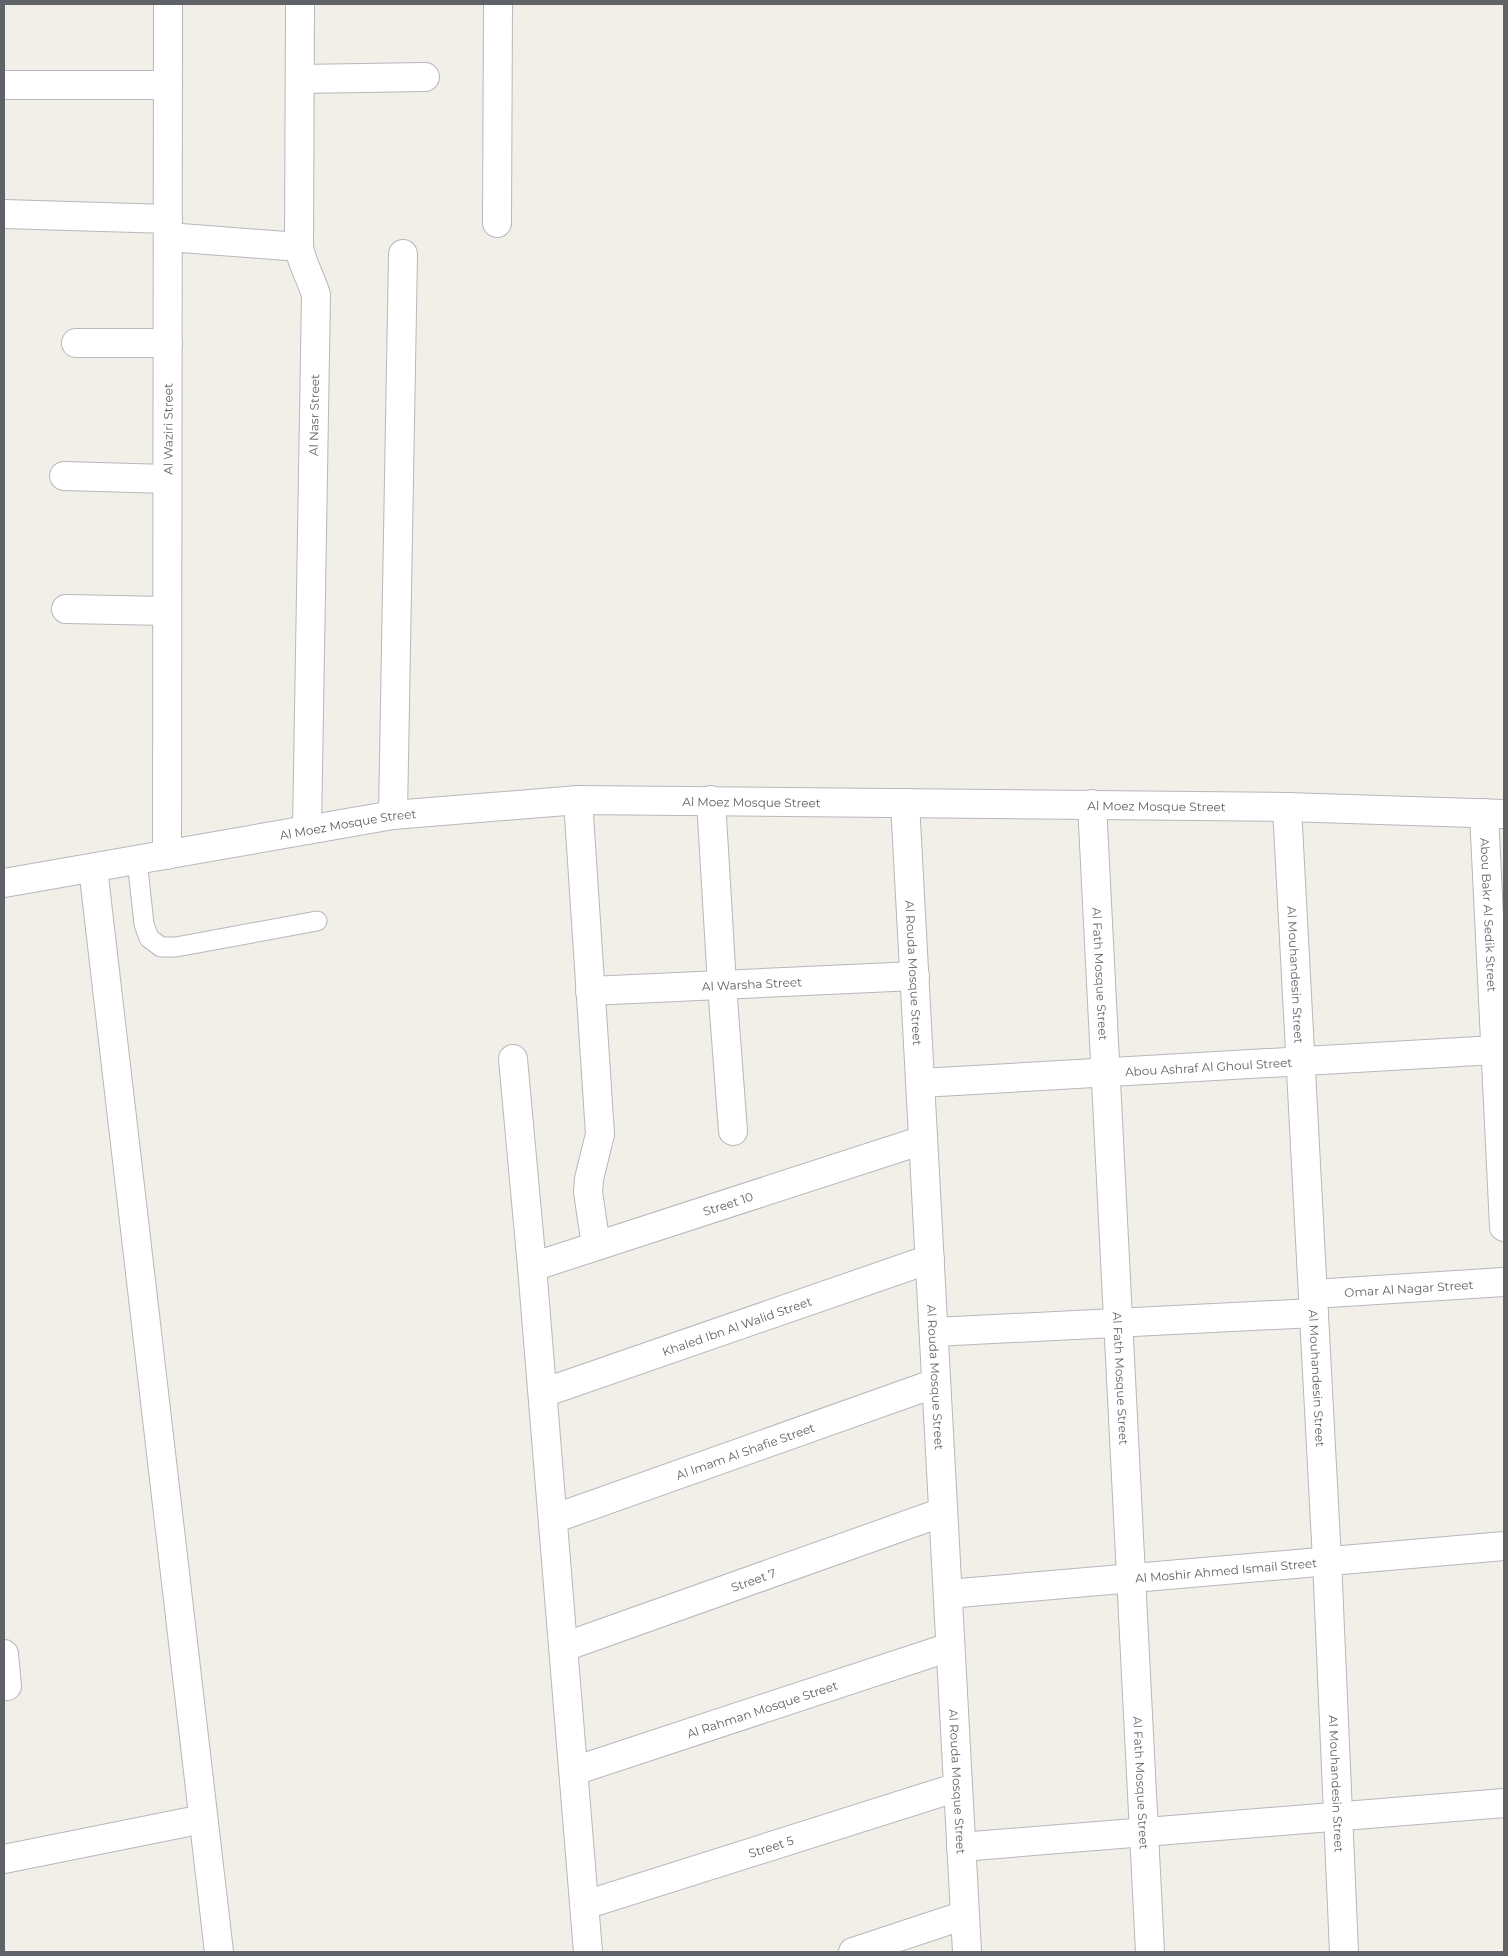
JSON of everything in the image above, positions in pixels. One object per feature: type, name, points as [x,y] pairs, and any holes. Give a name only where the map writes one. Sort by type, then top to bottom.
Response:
[{"type":"street","name":"Al Waziri Street","points":[[167,855],[168,4]]},
{"type":"street","name":"Al Nasr Street","points":[[300,4],[299,246],[302,262],[310,276],[316,294],[308,830]]},
{"type":"street","points":[[498,4],[498,223]]},
{"type":"street","points":[[300,79],[425,77]]},
{"type":"street","points":[[4,84],[168,86]]},
{"type":"street","points":[[4,214],[168,228],[299,246]]},
{"type":"street","points":[[393,815],[403,254]]},
{"type":"street","points":[[76,343],[168,342]]},
{"type":"street","points":[[64,476],[167,479]]},
{"type":"street","points":[[66,609],[167,612]]},
{"type":"street","points":[[578,800],[600,1134],[588,1192],[596,1246]]},
{"type":"street","name":"Al Moez Mosque Street","points":[[4,883],[393,815],[578,800],[1287,806],[1494,814]]},
{"type":"street","points":[[711,800],[733,1131]]},
{"type":"street","name":"Al Rouda Mosque Street","points":[[906,803],[967,1952]]},
{"type":"street","name":"Al Fath Mosque Street","points":[[1092,804],[1150,1952]]},
{"type":"street","name":"Al Mouhandesin Street","points":[[1287,806],[1327,1560],[1344,1952]]},
{"type":"street","name":"Abou Bakr Al Sedik Street","points":[[1494,814],[1498,987],[1496,1050],[1502,1111],[1504,1227]]},
{"type":"street","points":[[93,868],[218,1952]]},
{"type":"street","name":"Al Warsha Street","points":[[590,991],[915,976]]},
{"type":"street","name":"Abou Ashraf Al Ghoul Street","points":[[921,1083],[1496,1050]]},
{"type":"street","points":[[513,1059],[543,1393],[588,1952]]},
{"type":"street","name":"Street 10","points":[[532,1267],[924,1140]]},
{"type":"street","name":"Khaled Ibn Al Walid Street","points":[[543,1393],[930,1259]]},
{"type":"street","name":"Omar Al Nagar Street","points":[[934,1332],[1118,1323],[1313,1304],[1504,1282]]},
{"type":"street","name":"Al Imam Al Shafie Street","points":[[553,1520],[936,1383]]},
{"type":"street","name":"Street 7","points":[[564,1646],[943,1512]]},
{"type":"street","name":"Al Moshir Ahmed Ismail Street","points":[[948,1594],[1504,1546]]},
{"type":"street","name":"Al Rahman Mosque Street","points":[[574,1771],[950,1647]]},
{"type":"street","points":[[4,1654],[7,1686]]},
{"type":"street","name":"Street 5","points":[[585,1906],[958,1787]]},
{"type":"street","points":[[961,1847],[1504,1804]]},
{"type":"street","points":[[4,1859],[203,1819]]},
{"type":"street","points":[[853,1952],[965,1916]]},
{"type":"lane","points":[[137,860],[144,924],[149,938],[161,947],[176,947],[317,921]]}]
